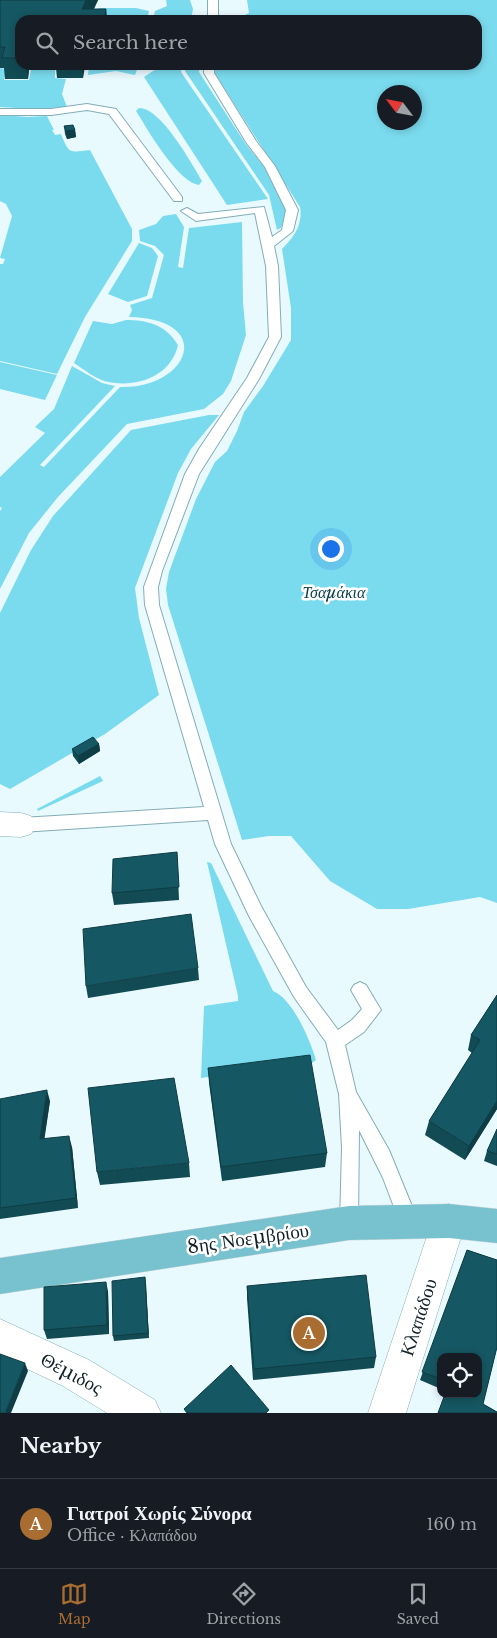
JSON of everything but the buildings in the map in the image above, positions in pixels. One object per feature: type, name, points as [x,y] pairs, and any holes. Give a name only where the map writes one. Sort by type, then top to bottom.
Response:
[{"type":"main road","name":"8ης Νοεμβρίου","points":[[0,1276],[349,1223],[449,1221],[497,1226]]},
{"type":"street","name":"Κλαπάδου","points":[[387,1413],[449,1221]]},
{"type":"street","name":"Θέμιδος","points":[[0,1337],[76,1373],[142,1413]]},
{"type":"lane","points":[[213,0],[214,15]]},
{"type":"lane","points":[[209,70],[209,73],[251,142],[270,166],[292,210],[287,231],[268,245]]},
{"type":"lane","points":[[0,112],[42,113],[87,107],[112,111],[178,199]]},
{"type":"lane","points":[[187,211],[196,218],[260,209],[268,245],[275,306],[276,337],[253,379],[214,436],[192,474],[151,588],[152,605],[223,844],[255,910],[300,992],[329,1029],[335,1042],[348,1094],[351,1148],[349,1223]]},
{"type":"lane","points":[[10,824],[214,813]]},
{"type":"lane","points":[[335,1042],[358,1026],[372,1010],[360,990]]},
{"type":"lane","points":[[348,1094],[371,1130],[410,1221]]},
{"type":"green space","points":[[166,0],[190,0],[193,9],[192,15],[154,15],[155,11],[167,6]]},
{"type":"green space","name":"Τσαμάκια","points":[[247,0],[497,0],[497,903],[480,897],[408,909],[377,909],[330,881],[291,836],[269,836],[242,840],[168,605],[166,589],[169,572],[196,499],[215,462],[227,451],[244,412],[263,386],[291,340],[291,308],[282,249],[297,230],[301,213],[300,207],[214,72],[214,70],[482,70],[482,15],[245,15],[249,13]]},
{"type":"green space","points":[[99,8],[136,8],[149,11],[148,15],[96,15]]},
{"type":"green space","points":[[0,68],[7,69],[4,80],[29,80],[31,70],[55,70],[55,78],[66,79],[62,94],[67,107],[32,109],[0,107]]},
{"type":"green space","points":[[88,70],[137,70],[135,75],[116,71],[88,75]]},
{"type":"green space","points":[[154,70],[181,70],[268,199],[227,205],[144,77]]},
{"type":"green space","points":[[199,70],[245,143],[265,168],[287,209],[281,228],[277,230],[269,195],[185,71]]},
{"type":"green space","points":[[139,108],[148,110],[157,117],[175,137],[202,181],[199,185],[183,176],[167,158],[136,111]]},
{"type":"green space","points":[[0,115],[47,116],[55,135],[61,134],[70,150],[90,150],[132,229],[132,241],[85,317],[57,374],[0,361],[0,264],[3,264],[5,259],[0,258],[12,216],[6,204],[0,201]]},
{"type":"green space","points":[[176,214],[184,227],[178,267],[183,268],[189,228],[242,222],[243,302],[246,335],[231,381],[223,394],[204,409],[127,424],[58,497],[29,533],[0,589],[0,511],[2,508],[0,507],[0,477],[45,433],[35,427],[54,409],[72,366],[102,383],[115,386],[40,465],[44,467],[120,387],[144,385],[163,377],[176,366],[183,353],[183,341],[174,329],[157,321],[129,317],[132,310],[130,305],[152,298],[164,255],[155,246],[140,241],[139,230],[156,224],[163,216]]},
{"type":"green space","points":[[139,243],[152,248],[158,256],[147,296],[128,302],[108,294]]},
{"type":"green space","points":[[126,320],[142,321],[156,325],[168,333],[178,345],[174,356],[160,373],[139,382],[116,383],[104,381],[74,363],[93,321],[112,324]]},
{"type":"green space","points":[[0,362],[57,375],[45,400],[0,389]]},
{"type":"green space","points":[[209,415],[219,415],[191,449],[178,473],[135,588],[139,618],[159,695],[105,734],[10,789],[0,784],[0,613],[31,550],[53,516],[131,430]]},
{"type":"green space","points":[[100,776],[103,781],[38,811],[37,809]]},
{"type":"green space","points":[[207,862],[211,863],[273,991],[287,1002],[300,1021],[316,1060],[312,1063],[201,1078],[204,1006],[238,1001]]},
{"type":"place","name":"Γιατροί Χωρίς Σύνορα","points":[[309,1333]]}]
